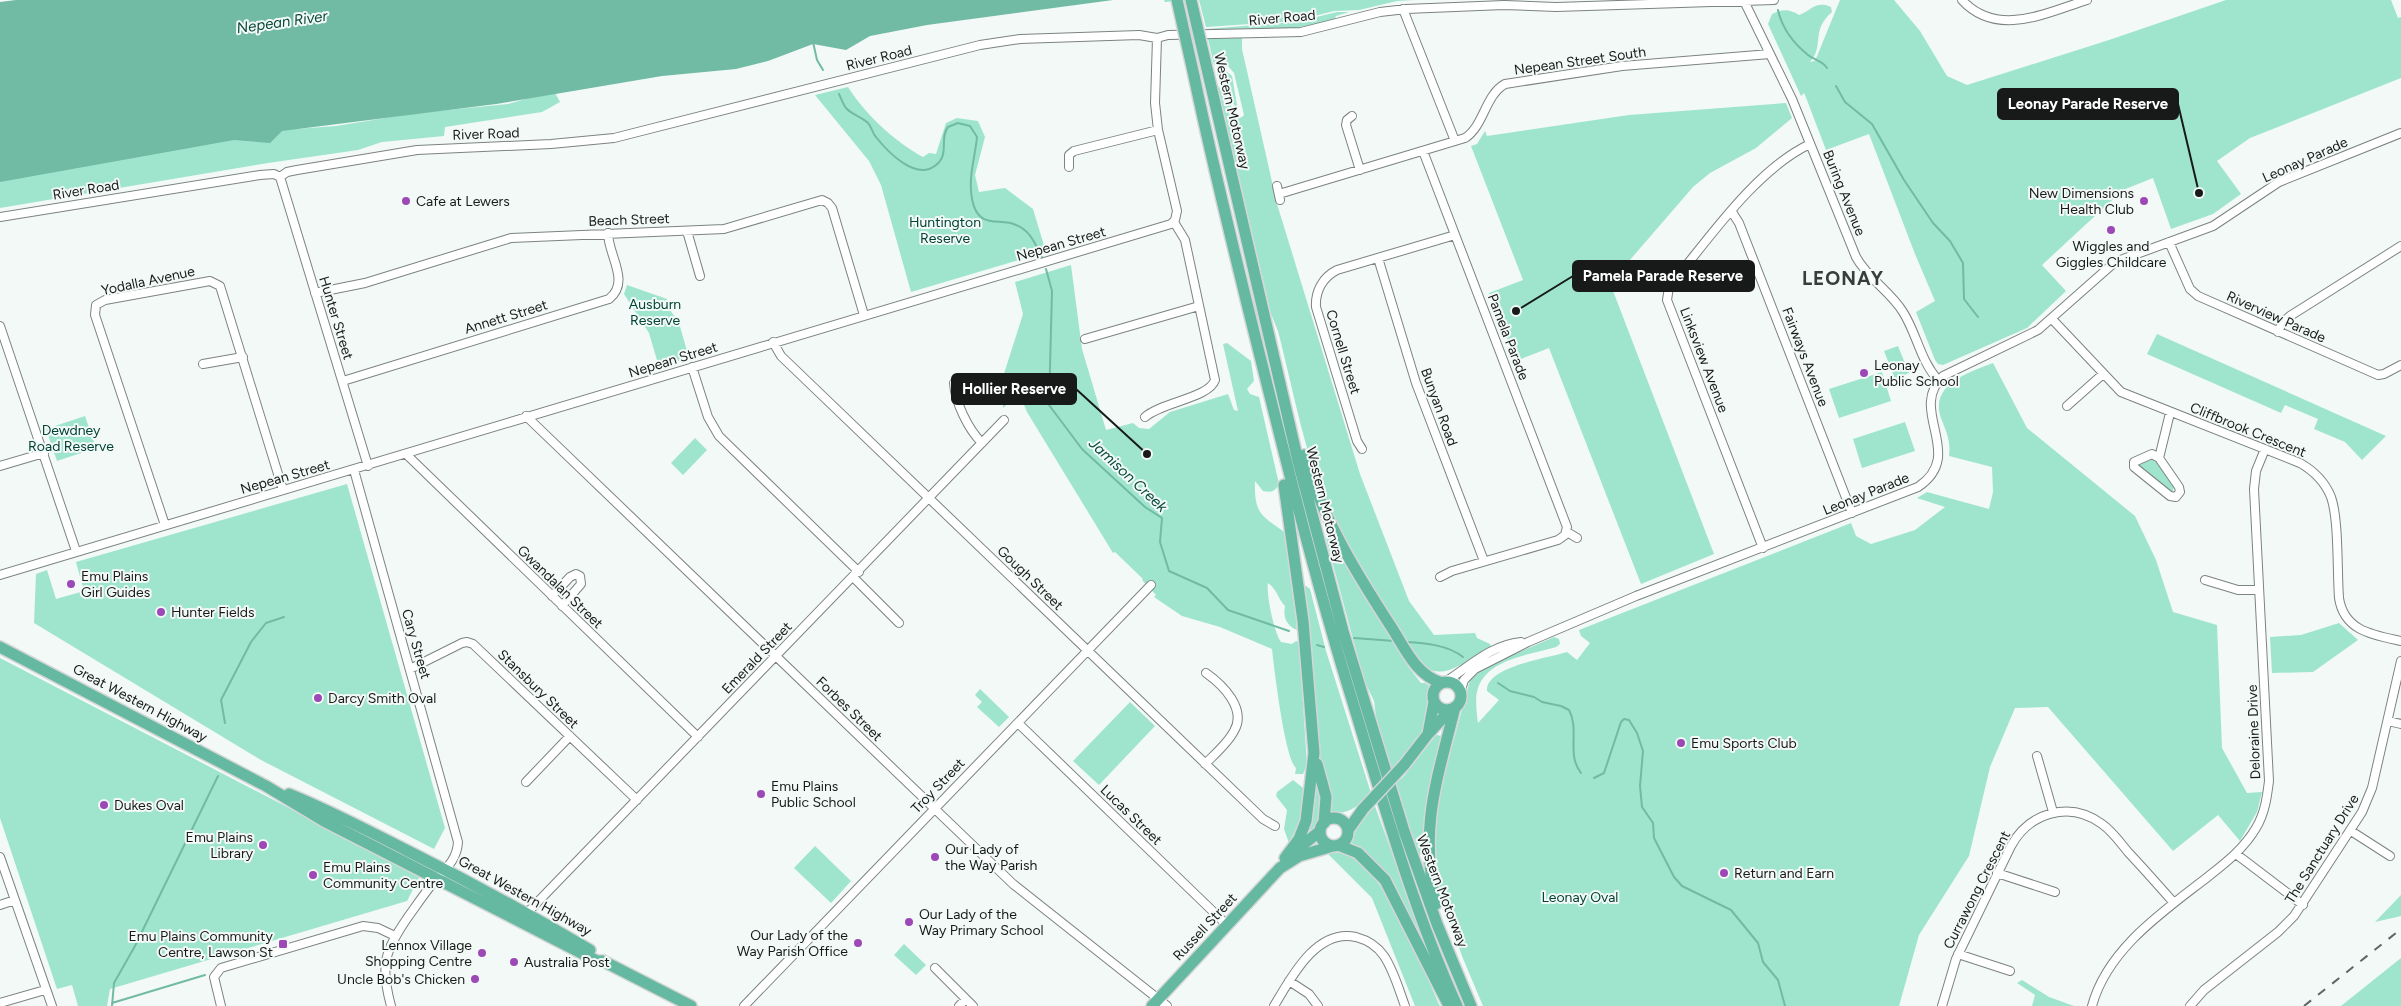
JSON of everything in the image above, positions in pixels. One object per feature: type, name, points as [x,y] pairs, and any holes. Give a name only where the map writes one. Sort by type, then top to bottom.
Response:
[{"type":"highway","name":"Western Motorway","points":[[1176,0],[1299,517],[1330,628],[1344,656],[1404,832],[1471,1006]]},
{"type":"highway","name":"Western Motorway","points":[[1191,0],[1307,496],[1343,631],[1344,656],[1397,845],[1426,928],[1457,1006]]},
{"type":"highway","points":[[1268,331],[1279,354],[1300,441],[1317,492],[1348,559],[1412,659],[1427,677],[1453,684],[1460,693],[1460,701],[1428,734],[1404,765],[1363,809],[1344,825]]},
{"type":"highway","points":[[1254,332],[1258,370],[1288,507],[1303,621],[1314,753],[1326,797],[1322,827],[1324,841],[1358,853],[1385,880],[1449,1006]]},
{"type":"highway","name":"Great Western Highway","points":[[0,647],[266,786],[324,820],[437,879],[597,961],[603,961],[690,1006]]},
{"type":"highway","points":[[1428,734],[1435,689],[1444,683]]},
{"type":"highway","points":[[1434,702],[1443,710],[1453,708]]},
{"type":"highway","points":[[1447,945],[1432,885],[1428,830],[1435,783],[1453,708]]},
{"type":"highway","points":[[1283,863],[1298,839],[1306,821],[1314,753]]},
{"type":"highway","name":"Great Western Highway","points":[[266,786],[324,808],[446,870],[527,913],[600,956],[603,961]]},
{"type":"highway","points":[[1322,827],[1332,819],[1344,825]]},
{"type":"highway","points":[[1336,846],[1346,839],[1344,825]]},
{"type":"highway","name":"Russell Street","points":[[1159,1003],[1283,863],[1322,827]]},
{"type":"highway","name":"Russell Street","points":[[1283,863],[1299,856],[1336,846]]},
{"type":"street","name":"River Road","points":[[0,217],[260,175],[274,174],[280,177],[287,172],[297,170],[417,150],[551,144],[621,136],[994,43],[1053,38],[1139,35],[1157,38],[1168,36],[1301,32],[1380,12],[1403,9],[1774,0]]},
{"type":"street","points":[[1962,0],[1980,15],[2005,22],[2024,19],[2087,0]]},
{"type":"street","name":"Buring Avenue","points":[[1745,2],[1810,144],[1858,262],[1868,275],[1892,297],[1904,313],[1926,366],[1938,380]]},
{"type":"street","points":[[1403,9],[1454,141]]},
{"type":"street","points":[[1145,417],[1159,407],[1207,391],[1214,384],[1215,377],[1185,240],[1174,222],[1177,211],[1158,130],[1155,103],[1157,38]]},
{"type":"street","name":"Nepean Street South","points":[[1279,193],[1454,141],[1471,133],[1497,90],[1505,84],[1622,66],[1770,54]]},
{"type":"street","points":[[1352,116],[1346,121],[1346,126],[1360,170]]},
{"type":"street","points":[[1069,167],[1069,155],[1077,149],[1158,130]]},
{"type":"street","name":"Leonay Parade","points":[[1460,693],[1464,680],[1475,669],[1528,642],[1636,596],[1914,489],[1932,474],[1939,451],[1930,410],[1931,397],[1938,380],[1956,367],[2032,334],[2052,319],[2112,264],[2216,224],[2279,182],[2401,133]]},
{"type":"street","name":"Linksview Avenue","points":[[1763,548],[1666,297],[1669,287],[1758,182],[1799,150],[1810,144]]},
{"type":"street","name":"Pamela Parade","points":[[1422,151],[1567,524],[1567,532]]},
{"type":"street","name":"Hunter Street","points":[[280,177],[368,466]]},
{"type":"street","name":"Beach Street","points":[[315,293],[365,282],[511,238],[724,229],[820,200],[826,201],[832,208],[864,315]]},
{"type":"street","name":"Fairways Avenue","points":[[1732,212],[1739,223],[1852,513]]},
{"type":"street","name":"Nepean Street","points":[[0,575],[368,466],[526,416],[1174,222]]},
{"type":"street","points":[[687,231],[700,276]]},
{"type":"street","name":"Annett Street","points":[[343,381],[606,300],[614,294],[619,284],[608,233]]},
{"type":"street","name":"Cornell Street","points":[[1362,448],[1357,442],[1316,302],[1319,288],[1331,273],[1455,235]]},
{"type":"street","name":"Riverview Parade","points":[[2169,242],[2194,294],[2378,375],[2384,374],[2401,364]]},
{"type":"street","points":[[2278,332],[2287,318],[2401,246]]},
{"type":"street","name":"Bunyan Road","points":[[1378,258],[1416,383],[1484,561]]},
{"type":"street","name":"Yodalla Avenue","points":[[165,525],[95,315],[95,307],[105,300],[215,282],[223,291],[283,490]]},
{"type":"street","points":[[1085,339],[1200,306]]},
{"type":"street","name":"Cliffbrook Crescent","points":[[2052,319],[2102,374],[2127,395],[2309,468],[2324,484],[2331,496],[2334,509],[2339,598],[2345,617],[2355,627],[2364,632],[2401,641]]},
{"type":"street","points":[[0,326],[76,551]]},
{"type":"street","name":"Gough Street","points":[[773,342],[781,356],[928,498],[1263,819],[1275,826]]},
{"type":"street","points":[[203,364],[243,358]]},
{"type":"street","points":[[692,367],[708,417],[719,436],[856,574],[899,623]]},
{"type":"street","points":[[2067,406],[2102,374]]},
{"type":"street","points":[[954,383],[957,399],[975,436],[982,443]]},
{"type":"street","points":[[2159,458],[2152,454],[2139,458],[2134,462],[2134,467],[2170,496],[2176,497],[2180,492],[2179,487],[2159,458],[2170,413]]},
{"type":"street","name":"Forbes Street","points":[[526,416],[1017,887],[1159,1003]]},
{"type":"street","name":"Emerald Street","points":[[527,913],[1004,420]]},
{"type":"street","name":"Deloraine Drive","points":[[2092,1006],[2101,981],[2113,962],[2174,903],[2236,854],[2251,836],[2261,819],[2269,780],[2254,481],[2265,449]]},
{"type":"street","points":[[0,466],[44,453]]},
{"type":"street","name":"Gwandalan Street","points":[[406,454],[698,737]]},
{"type":"street","name":"Cary Street","points":[[354,470],[457,837],[456,851],[446,870],[437,879],[389,945],[385,963],[385,981],[391,1006]]},
{"type":"street","points":[[1440,577],[1484,561],[1558,540],[1567,532],[1577,538]]},
{"type":"street","points":[[552,596],[571,576],[576,574],[580,576],[581,584],[562,606]]},
{"type":"street","points":[[2205,580],[2233,589],[2259,590]]},
{"type":"street","name":"Troy Street","points":[[744,1006],[1151,585]]},
{"type":"street","name":"Stansbury Street","points":[[410,669],[462,643],[470,642],[637,800]]},
{"type":"street","name":"Leonay Parade","points":[[1444,683],[1478,658],[1498,648],[1512,643],[1528,642]]},
{"type":"street","name":"The Sanctuary Drive","points":[[2190,1006],[2211,985],[2278,932],[2303,905],[2350,831],[2370,797],[2401,661]]},
{"type":"street","points":[[1206,673],[1228,693],[1235,707],[1237,720],[1233,733],[1206,764]]},
{"type":"street","points":[[2388,720],[2401,724]]},
{"type":"street","name":"Lucas Street","points":[[1018,723],[1227,925]]},
{"type":"street","points":[[526,782],[570,736]]},
{"type":"street","points":[[2037,756],[2053,812]]},
{"type":"street","name":"Currawong Crescent","points":[[1942,1006],[1958,954],[2013,842],[2022,830],[2035,820],[2053,812],[2078,813],[2100,823],[2174,903]]},
{"type":"street","points":[[2350,831],[2390,856]]},
{"type":"street","points":[[2236,854],[2303,905]]},
{"type":"street","points":[[0,857],[52,1006]]},
{"type":"street","points":[[1997,873],[2055,892]]},
{"type":"street","points":[[0,904],[15,900]]},
{"type":"street","points":[[221,1006],[214,977],[215,973],[221,968],[363,926],[378,928],[395,936]]},
{"type":"street","points":[[1337,927],[1340,936]]},
{"type":"street","points":[[1274,1006],[1289,981],[1314,950],[1329,939],[1340,936],[1361,938],[1382,953],[1390,966],[1405,1006]]},
{"type":"street","points":[[1958,954],[2010,971]]},
{"type":"street","points":[[934,968],[973,1006]]},
{"type":"street","points":[[1289,981],[1309,994],[1318,1006]]},
{"type":"street","points":[[0,1003],[45,990]]},
{"type":"street","points":[[959,1006],[966,999]]},
{"type":"green space","points":[[1164,0],[1199,0],[1165,2]]},
{"type":"green space","points":[[1199,0],[1414,0],[1397,1],[1359,10],[1334,11],[1295,21],[1206,27]]},
{"type":"green space","points":[[1840,0],[1894,0],[1920,31],[1947,76],[1967,85],[2109,40],[2226,0],[2391,0],[2398,18],[2401,17],[2401,78],[2250,138],[2217,161],[2241,194],[2213,214],[2171,229],[2153,178],[2123,190],[2042,265],[2066,291],[2027,328],[1943,365],[1938,364],[1935,360],[1916,312],[1935,301],[1869,134],[1826,150],[1805,95],[1804,93],[1801,96],[1768,24],[1772,14],[1779,11],[1786,10],[1799,15],[1821,5],[1831,7],[1832,12],[1821,26],[1817,50],[1810,62],[1815,61]]},
{"type":"green space","points":[[1337,12],[1349,12],[1336,16],[1335,18],[1338,18],[1336,20],[1295,28],[1206,29],[1296,22]]},
{"type":"green space","points":[[1242,38],[1242,49],[1277,204],[1360,474],[1409,601],[1434,635],[1475,633],[1477,638],[1491,646],[1449,670],[1440,672],[1423,666],[1397,628],[1349,551],[1329,510],[1313,467],[1278,331],[1271,314],[1217,84],[1239,118],[1242,117],[1244,115],[1234,73],[1228,66],[1214,65],[1208,39]]},
{"type":"green space","points":[[1216,70],[1225,70],[1232,76],[1238,111],[1219,81]]},
{"type":"green space","name":"Huntington Reserve","points":[[848,87],[863,108],[881,126],[912,151],[923,157],[929,153],[936,154],[946,123],[957,118],[978,121],[985,137],[975,175],[979,192],[1005,188],[1033,209],[1046,252],[911,292],[881,185],[869,161],[815,95]]},
{"type":"green space","points":[[554,91],[560,102],[542,112],[445,127],[444,136],[382,142],[358,150],[268,163],[0,208],[0,180],[268,131],[336,126],[416,113],[508,104]]},
{"type":"green space","points":[[1786,103],[1792,118],[1756,148],[1710,173],[1693,187],[1610,283],[1714,554],[1641,584],[1549,348],[1516,361],[1489,293],[1523,280],[1471,146],[1477,144],[1485,131],[1487,136],[1629,115]]},
{"type":"green space","points":[[1071,265],[1082,349],[1106,430],[1133,423],[1139,428],[1149,429],[1170,412],[1228,394],[1234,410],[1238,411],[1223,344],[1227,343],[1251,361],[1254,381],[1247,389],[1250,394],[1259,397],[1279,484],[1273,491],[1266,492],[1255,481],[1256,501],[1261,514],[1288,535],[1297,630],[1288,623],[1284,614],[1285,606],[1268,583],[1268,589],[1269,604],[1278,637],[1281,642],[1292,644],[1296,641],[1299,642],[1307,765],[1303,774],[1295,774],[1296,768],[1288,748],[1272,649],[1220,627],[1182,616],[1154,597],[1156,595],[1143,579],[1115,552],[1113,553],[1027,412],[1019,393],[1003,408],[1002,380],[1023,314],[1015,282]]},
{"type":"green space","name":"Ausburn Reserve","points":[[627,285],[667,299],[670,310],[679,323],[689,358],[659,367],[649,333],[624,294]]},
{"type":"green space","points":[[2157,334],[2386,436],[2362,460],[2345,442],[2314,429],[2318,419],[2285,405],[2281,413],[2147,354]]},
{"type":"green space","points":[[1898,346],[1909,373],[1895,379],[1884,351]]},
{"type":"green space","name":"Leonay Oval","points":[[1993,363],[2027,428],[2135,516],[2156,560],[2173,612],[2217,625],[2222,748],[2247,793],[2262,792],[2257,812],[2240,841],[2218,815],[2173,851],[2048,707],[2015,708],[1990,767],[1969,856],[1919,935],[1899,1006],[1483,1006],[1462,956],[1439,888],[1435,861],[1434,823],[1437,802],[1470,680],[1485,667],[1554,637],[1559,639],[1560,644],[1556,647],[1509,660],[1489,672],[1481,681],[1477,692],[1478,723],[1499,700],[1487,691],[1489,683],[1496,676],[1519,665],[1567,652],[1577,660],[1590,643],[1581,636],[1579,630],[1851,523],[1856,536],[1871,544],[1915,530],[1945,507],[1917,498],[1927,492],[1989,509],[1993,492],[1992,467],[1949,456],[1949,441],[1939,406],[1941,396],[1954,381],[1963,375]]},
{"type":"green space","points":[[1882,372],[1891,401],[1839,418],[1829,389]]},
{"type":"green space","name":"Dewdney Road Reserve","points":[[85,416],[96,448],[57,461],[46,429]]},
{"type":"green space","points":[[1905,422],[1915,451],[1862,468],[1853,439]]},
{"type":"green space","points":[[695,438],[707,450],[683,475],[671,463]]},
{"type":"green space","points":[[2153,459],[2157,461],[2174,486],[2173,491],[2170,492],[2139,468],[2140,462]]},
{"type":"green space","points":[[347,484],[445,828],[434,849],[261,760],[34,623],[36,574],[47,570],[56,599],[84,591],[76,562]]},
{"type":"green space","points":[[1328,532],[1355,581],[1410,669],[1421,683],[1431,687],[1431,712],[1423,731],[1391,773],[1377,724],[1374,701],[1364,680],[1327,542],[1326,535]]},
{"type":"green space","points":[[1306,586],[1310,589],[1326,651],[1371,793],[1358,806],[1349,811],[1338,813],[1331,812],[1320,767],[1304,587]]},
{"type":"green space","points":[[2339,623],[2358,640],[2313,672],[2272,673],[2270,637],[2301,635]]},
{"type":"green space","points":[[0,658],[420,876],[407,901],[110,989],[107,1006],[78,1006],[72,985],[57,989],[0,818]]},
{"type":"green space","points":[[980,689],[1009,717],[999,727],[977,707],[982,702],[975,695]]},
{"type":"green space","points":[[1130,702],[1155,726],[1099,785],[1073,761]]},
{"type":"green space","points":[[1436,735],[1443,736],[1427,809],[1424,854],[1418,855],[1395,784],[1404,776]]},
{"type":"green space","points":[[1314,772],[1321,807],[1318,823],[1307,838],[1305,829]]},
{"type":"green space","points":[[1293,780],[1307,791],[1301,819],[1289,843],[1284,829],[1287,810],[1276,796],[1277,792]]},
{"type":"green space","points":[[1375,806],[1421,933],[1419,934],[1380,867],[1351,845],[1358,823]]},
{"type":"green space","points":[[815,846],[851,881],[831,903],[794,868]]},
{"type":"green space","points":[[1327,853],[1346,853],[1359,861],[1373,876],[1387,897],[1413,945],[1440,1006],[1415,1006],[1372,898]]},
{"type":"green space","points":[[2401,895],[2401,916],[2375,922]]},
{"type":"green space","points":[[904,944],[926,965],[916,975],[894,955]]},
{"type":"green space","points":[[2401,958],[2401,1006],[2341,1006]]},
{"type":"green space","points":[[2022,980],[2049,997],[2074,1006],[2032,1006],[2035,995],[2017,983]]},
{"type":"water","name":"Nepean River","points":[[16,0],[1113,0],[927,25],[870,36],[846,50],[813,44],[768,61],[736,69],[662,76],[496,104],[282,131],[270,143],[234,140],[0,182],[0,2]]},
{"type":"waterway","points":[[1778,10],[1782,23],[1793,40],[1808,55],[1827,68]]},
{"type":"waterway","name":"Jamison Creek","points":[[813,42],[817,60],[823,70]]},
{"type":"waterway","points":[[1836,86],[1845,102],[1872,124],[1904,180],[1933,223],[1950,241],[1963,263],[1964,299],[1978,317]]},
{"type":"waterway","name":"Jamison Creek","points":[[839,94],[846,108],[868,123],[887,150],[903,163],[920,170],[928,169],[940,161],[944,151],[945,131],[948,127],[958,123],[970,126],[977,137],[971,183],[975,209],[984,219],[1010,223],[1021,228],[1032,238],[1042,257]]},
{"type":"waterway","name":"Jamison Creek","points":[[1046,269],[1052,291],[1049,405],[1082,449],[1145,507],[1162,518],[1160,542],[1169,571],[1207,588],[1228,610],[1289,631]]},
{"type":"waterway","points":[[225,723],[221,700],[251,642],[266,623],[284,617]]},
{"type":"waterway","name":"Jamison Creek","points":[[1354,638],[1394,641]]},
{"type":"waterway","name":"Jamison Creek","points":[[1406,642],[1443,647],[1463,657]]},
{"type":"waterway","name":"Jamison Creek","points":[[1317,645],[1324,647]]},
{"type":"waterway","name":"Jamison Creek","points":[[1498,683],[1510,691],[1534,697],[1542,702],[1561,706],[1569,710],[1573,726],[1574,758],[1581,773]]},
{"type":"waterway","name":"Jamison Creek","points":[[1594,778],[1604,773],[1621,722],[1624,719],[1629,720],[1637,733],[1643,751],[1640,786],[1642,807],[1653,823],[1654,838],[1674,877],[1682,886],[1731,910],[1758,943],[1763,962],[1778,980],[1785,1006]]},
{"type":"waterway","points":[[112,1006],[114,983],[135,946],[218,776]]},
{"type":"waterway","points":[[112,1003],[205,975]]},
{"type":"railway","points":[[2304,1006],[2401,929]]},
{"type":"place","name":"Leonay Parade Reserve","points":[[2199,193]]},
{"type":"place","name":"Cafe at Lewers","points":[[406,201]]},
{"type":"place","name":"New Dimensions Health Club","points":[[2144,201]]},
{"type":"place","name":"Wiggles and Giggles Childcare","points":[[2111,230]]},
{"type":"place","name":"Pamela Parade Reserve","points":[[1516,311]]},
{"type":"place","name":"Leonay Public School","points":[[1864,373]]},
{"type":"place","name":"Hollier Reserve","points":[[1147,454]]},
{"type":"place","name":"Emu Plains Girl Guides","points":[[71,584]]},
{"type":"place","name":"Hunter Fields","points":[[161,612]]},
{"type":"place","name":"Darcy Smith Oval","points":[[318,698]]},
{"type":"place","name":"Emu Sports Club","points":[[1681,743]]},
{"type":"place","name":"Emu Plains Public School","points":[[761,794]]},
{"type":"place","name":"Dukes Oval","points":[[104,805]]},
{"type":"place","name":"Emu Plains Library","points":[[263,845]]},
{"type":"place","name":"Our Lady of the Way Parish","points":[[935,857]]},
{"type":"place","name":"Return and Earn","points":[[1724,873]]},
{"type":"place","name":"Emu Plains Community Centre","points":[[313,875]]},
{"type":"place","name":"Our Lady of the Way Primary School","points":[[909,922]]},
{"type":"place","name":"Our Lady of the Way Parish Office","points":[[858,943]]},
{"type":"place","name":"Emu Plains Community Centre, Lawson St","points":[[283,944]]},
{"type":"place","name":"Lennox Village Shopping Centre","points":[[482,953]]},
{"type":"place","name":"Australia Post","points":[[514,962]]},
{"type":"place","name":"Uncle Bob's Chicken","points":[[475,979]]},
{"type":"district","name":"LEONAY","points":[[1843,278]]}]
